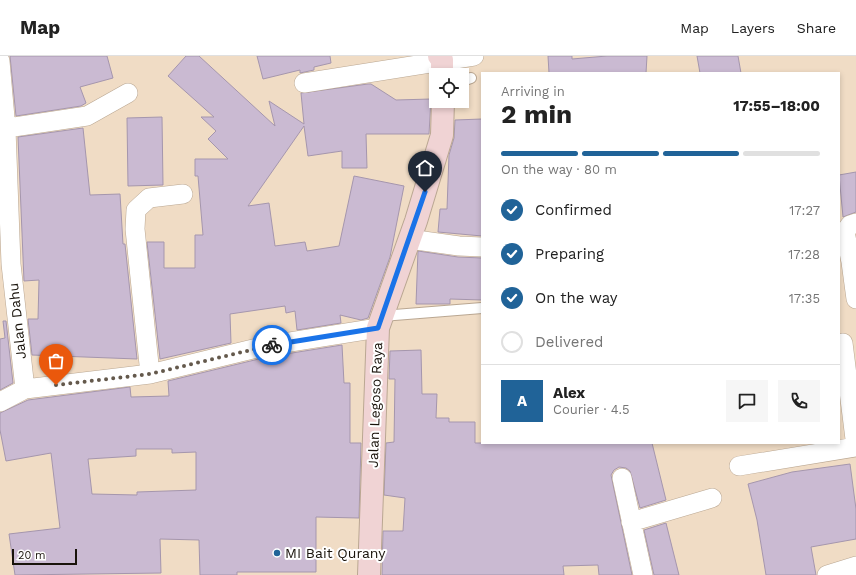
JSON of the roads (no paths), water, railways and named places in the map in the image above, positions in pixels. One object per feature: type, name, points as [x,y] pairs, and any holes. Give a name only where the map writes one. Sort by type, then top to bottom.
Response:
[{"type":"street","points":[[304,83],[441,64],[474,56]]},
{"type":"street","name":"Jalan Dahu","points":[[0,61],[11,264],[25,389]]},
{"type":"street","points":[[3,129],[87,116],[128,93]]},
{"type":"street","name":"Jalan Legoso Raya","points":[[368,575],[380,322],[409,239],[442,135],[442,108]]},
{"type":"street","points":[[150,374],[135,229],[136,210],[149,198],[184,194]]},
{"type":"street","points":[[856,223],[850,225],[845,232],[845,267],[856,300]]},
{"type":"street","points":[[409,239],[459,246],[481,247]]},
{"type":"street","points":[[0,402],[25,389],[150,374],[265,346],[380,322]]},
{"type":"street","points":[[739,466],[856,448],[846,342]]},
{"type":"street","points":[[622,478],[643,575]]},
{"type":"street","points":[[631,522],[712,498]]},
{"type":"street","points":[[827,575],[856,566]]},
{"type":"lane","points":[[380,322],[481,308]]},
{"type":"place","name":"MI Bait Qurany","points":[[277,553]]}]
